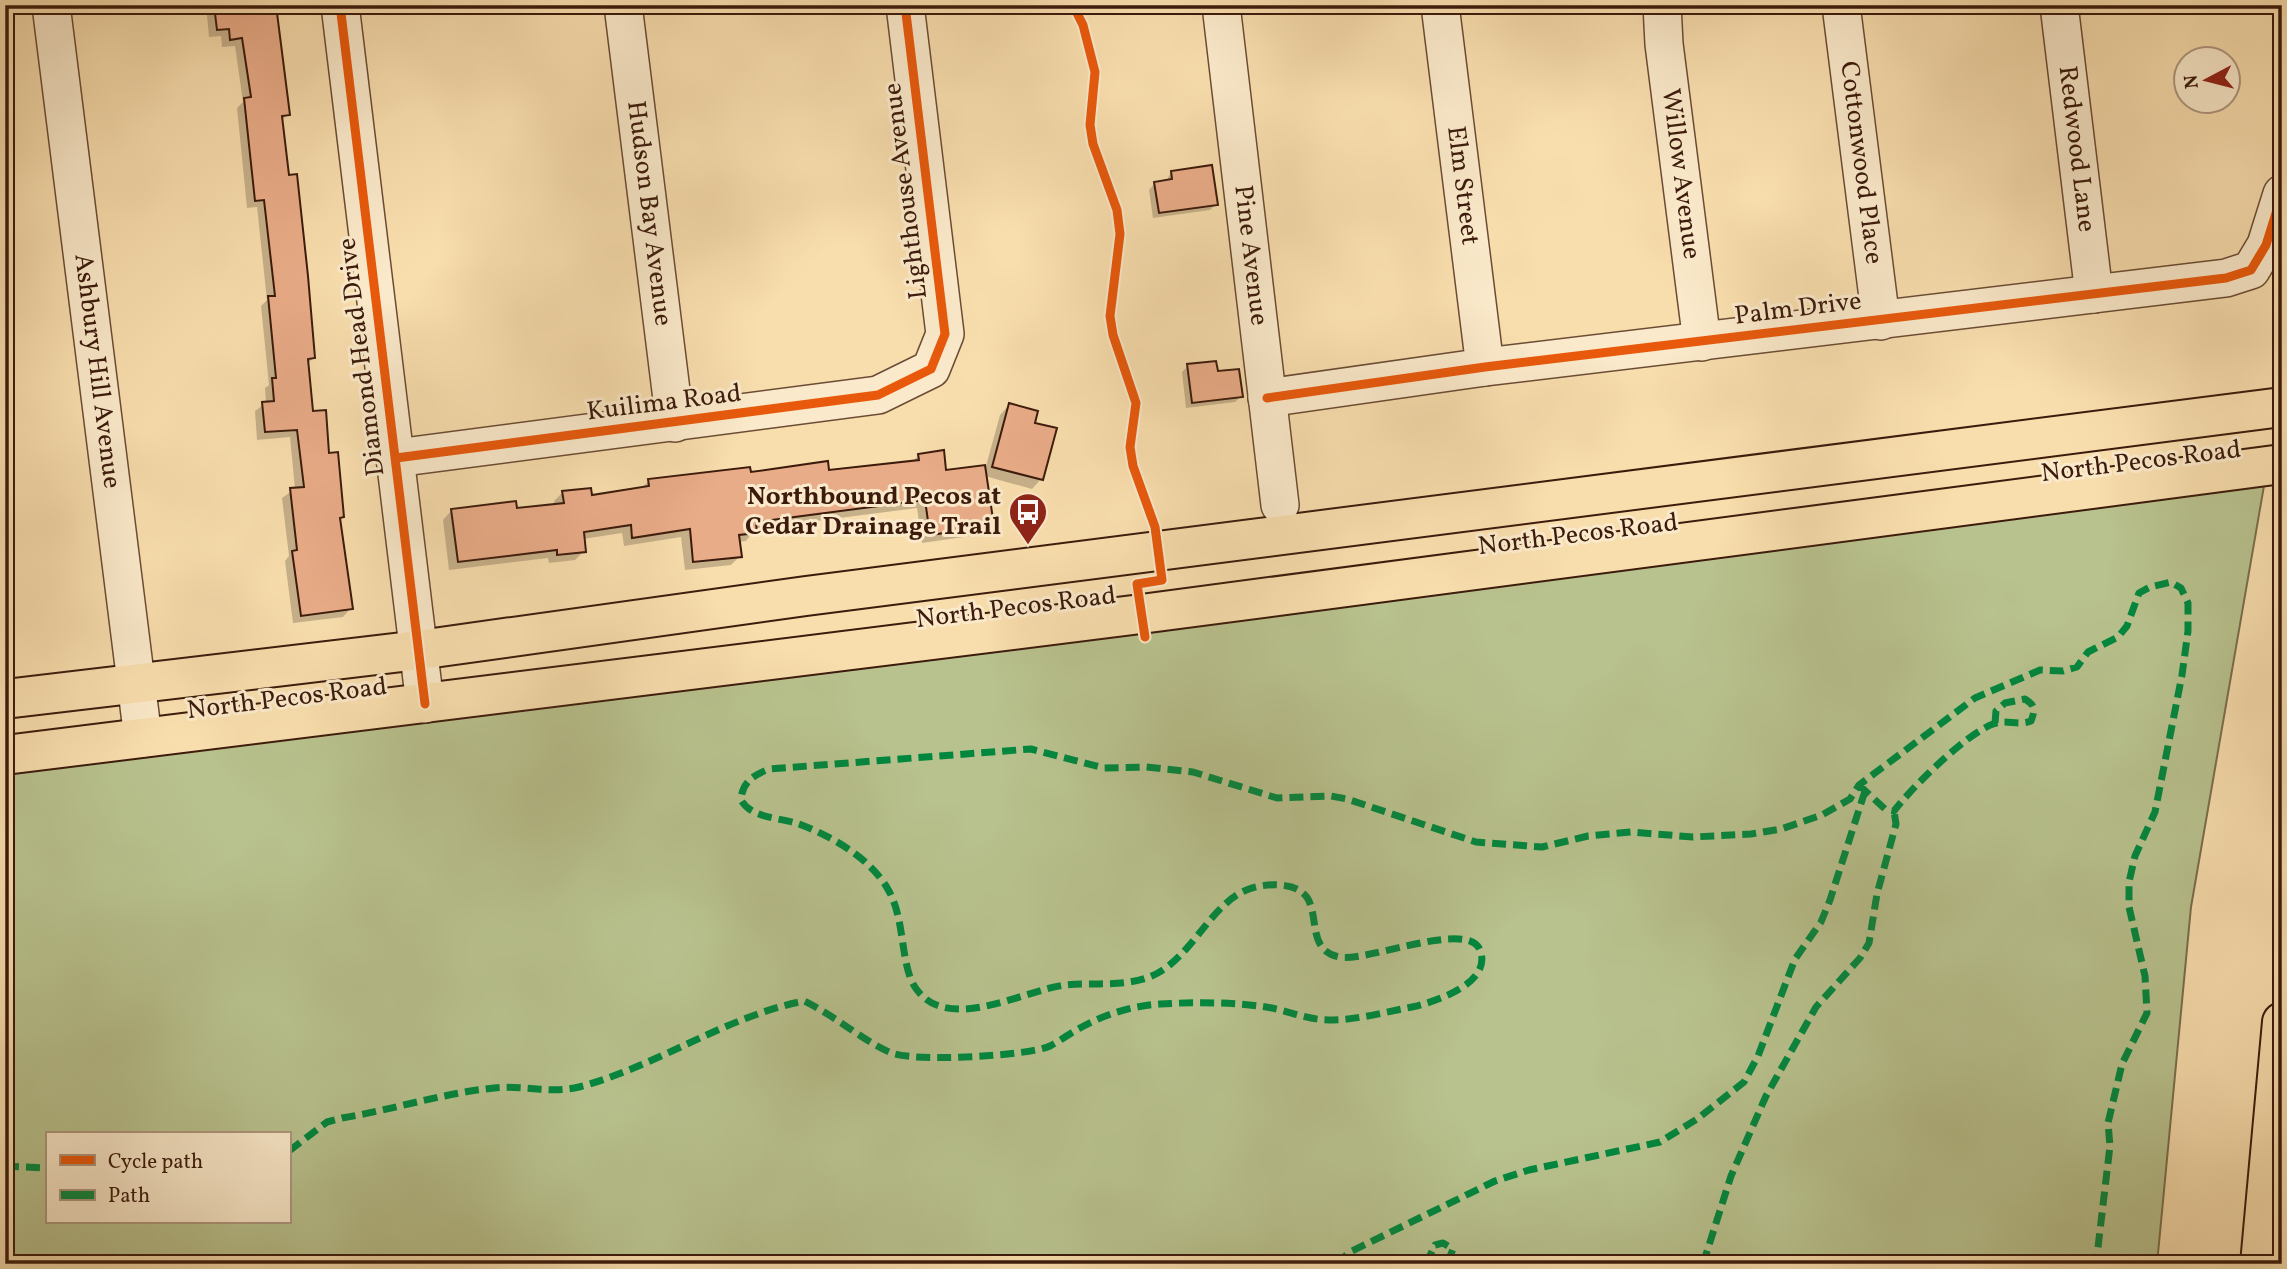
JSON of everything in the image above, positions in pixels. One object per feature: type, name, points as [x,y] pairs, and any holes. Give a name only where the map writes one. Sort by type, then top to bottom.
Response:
[{"type":"main road","name":"North Pecos Road","points":[[5,699],[419,650],[806,596],[2282,407]]},
{"type":"main road","name":"North Pecos Road","points":[[5,755],[425,704],[2282,464]]},
{"type":"main road","points":[[2260,1264],[2282,1022]]},
{"type":"street","name":"Ashbury Hill Avenue","points":[[51,5],[143,738]]},
{"type":"street","name":"Diamond Head Drive","points":[[340,5],[425,704]]},
{"type":"street","name":"Hudson Bay Avenue","points":[[623,5],[675,423]]},
{"type":"street","name":"Lighthouse Avenue","points":[[905,5],[945,334],[931,369]]},
{"type":"street","name":"Pine Avenue","points":[[1221,5],[1280,505]]},
{"type":"street","name":"Elm Street","points":[[1440,5],[1485,367]]},
{"type":"street","name":"Willow Avenue","points":[[1662,5],[1664,44],[1702,342]]},
{"type":"street","name":"Cottonwood Place","points":[[1841,5],[1881,321]]},
{"type":"street","name":"Redwood Lane","points":[[2059,5],[2094,294]]},
{"type":"street","name":"Palm Drive","points":[[1267,398],[1485,367],[2226,278],[2251,270],[2266,245],[2282,194]]},
{"type":"street","name":"Kuilima Road","points":[[396,458],[878,395],[931,369]]},
{"type":"green space","points":[[2265,480],[2191,907],[2157,1264],[5,1264],[5,774]]},
{"type":"building","points":[[214,5],[276,5],[290,115],[282,116],[289,175],[297,174],[308,276],[315,358],[308,359],[313,411],[326,410],[329,453],[338,452],[344,517],[340,518],[353,609],[301,616],[292,551],[297,550],[290,488],[304,487],[297,430],[265,432],[262,402],[274,401],[272,378],[276,378],[268,296],[275,296],[264,200],[255,201],[244,98],[251,97],[242,38],[230,40],[229,29],[217,30]]},
{"type":"building","points":[[1212,165],[1218,205],[1159,213],[1154,182],[1172,179],[1171,171]]},
{"type":"building","points":[[1216,361],[1218,371],[1239,369],[1243,397],[1192,403],[1187,364]]},
{"type":"building","points":[[1009,403],[1038,411],[1035,423],[1057,428],[1043,480],[992,467]]},
{"type":"building","points":[[944,450],[946,470],[985,465],[994,526],[930,535],[925,500],[756,522],[757,533],[739,535],[742,557],[693,562],[690,529],[632,538],[631,525],[584,532],[586,552],[557,555],[557,550],[458,562],[451,509],[516,501],[517,508],[564,503],[562,491],[591,488],[592,495],[649,486],[648,479],[750,467],[751,472],[828,461],[829,470],[919,460],[918,454]]},
{"type":"marked path","points":[[290,1150],[327,1122],[342,1118],[475,1090],[505,1087],[558,1090],[579,1087],[636,1067],[746,1018],[804,1001],[889,1052],[920,1057],[969,1057],[1038,1050],[1099,1019],[1150,1005],[1240,1004],[1313,1018],[1350,1019],[1422,1004],[1447,995],[1470,981],[1482,962],[1480,950],[1472,942],[1457,939],[1339,957],[1329,953],[1318,941],[1311,907],[1303,893],[1289,886],[1272,885],[1249,889],[1224,905],[1181,955],[1156,974],[1123,983],[1065,985],[982,1007],[941,1007],[924,997],[911,980],[892,897],[869,866],[824,835],[799,824],[759,814],[741,800],[744,788],[750,780],[769,769],[1031,749],[1104,768],[1146,767],[1193,772],[1277,798],[1331,796],[1347,799],[1476,842],[1542,847],[1588,836],[1631,832],[1693,837],[1751,834],[1781,829],[1822,815],[1850,799],[1859,785],[1975,698],[2040,670],[2063,671],[2077,667],[2088,652],[2118,637],[2127,626],[2139,593],[2171,582],[2181,588],[2188,603],[2188,631],[2182,675],[2155,812],[2135,856],[2129,882],[2129,907],[2145,976],[2147,1013],[2122,1064],[2108,1123],[2110,1146],[2096,1264]]},
{"type":"marked path","points":[[1859,785],[1885,809],[1894,811],[1926,776],[1969,738],[1993,724],[2031,721],[2033,706],[2025,699],[2005,703],[1996,711],[1995,723]]},
{"type":"marked path","points":[[1336,1264],[1350,1252],[1495,1181],[1529,1170],[1660,1142],[1697,1119],[1744,1082],[1758,1056],[1795,959],[1821,922],[1865,791]]},
{"type":"marked path","points":[[1703,1264],[1731,1176],[1766,1096],[1816,1007],[1860,958],[1869,943],[1877,894],[1896,824],[1894,811]]},
{"type":"marked path","points":[[5,1166],[46,1168]]},
{"type":"marked path","points":[[1426,1264],[1435,1245],[1443,1243],[1453,1249],[1447,1264]]},
{"type":"cycle path","points":[[340,5],[425,704]]},
{"type":"cycle path","points":[[396,458],[878,395],[931,369],[945,334],[905,5]]},
{"type":"cycle path","points":[[1073,5],[1083,25],[1095,72],[1090,125],[1093,144],[1117,210],[1120,234],[1110,316],[1113,335],[1136,403],[1130,447],[1133,466],[1155,527],[1162,580],[1137,584],[1145,637]]},
{"type":"cycle path","points":[[1267,398],[1485,367],[2226,278],[2251,270],[2266,245],[2282,194]]},
{"type":"place","name":"Northbound Pecos at Cedar Drainage Trail","points":[[1028,546]]}]
